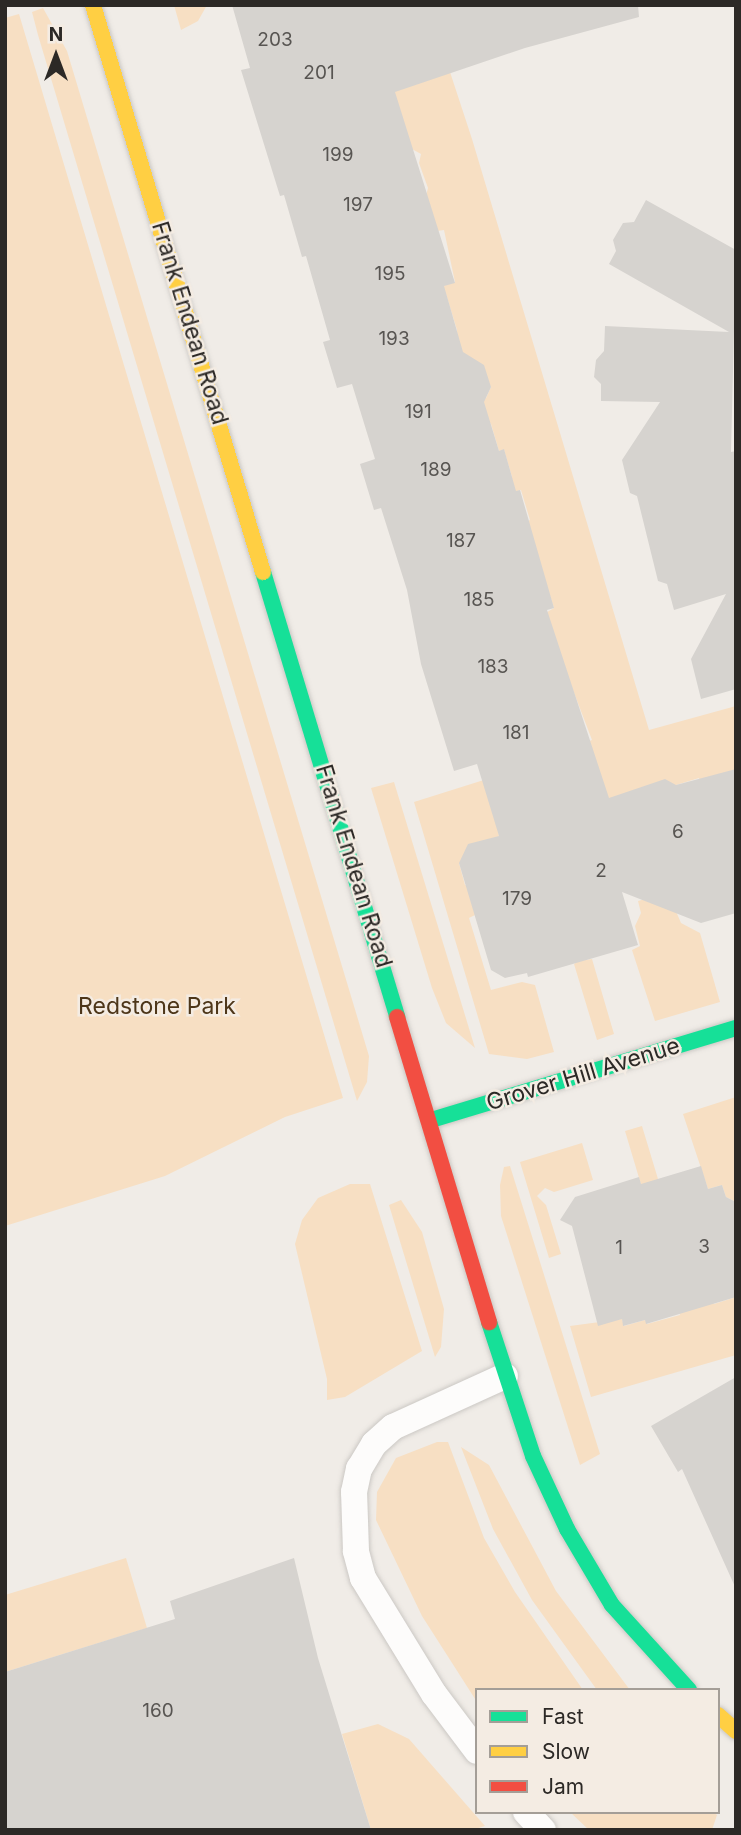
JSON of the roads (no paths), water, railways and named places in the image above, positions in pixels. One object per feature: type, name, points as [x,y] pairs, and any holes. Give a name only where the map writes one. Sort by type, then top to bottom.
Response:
[{"type":"street","name":"Frank Endean Road","points":[[93,5],[431,1120],[505,1376],[533,1456],[567,1529],[612,1605],[687,1688]]},
{"type":"street","name":"Grover Hill Avenue","points":[[431,1120],[736,1028]]},
{"type":"street","points":[[720,1717],[736,1731]]},
{"type":"lane","points":[[475,1748],[434,1694],[363,1578],[356,1551],[354,1492],[359,1469],[374,1444],[393,1427],[505,1376]]},
{"type":"lane","points":[[528,1814],[543,1830]]},
{"type":"park label","name":"Redstone Park","points":[[157,1006]]}]
